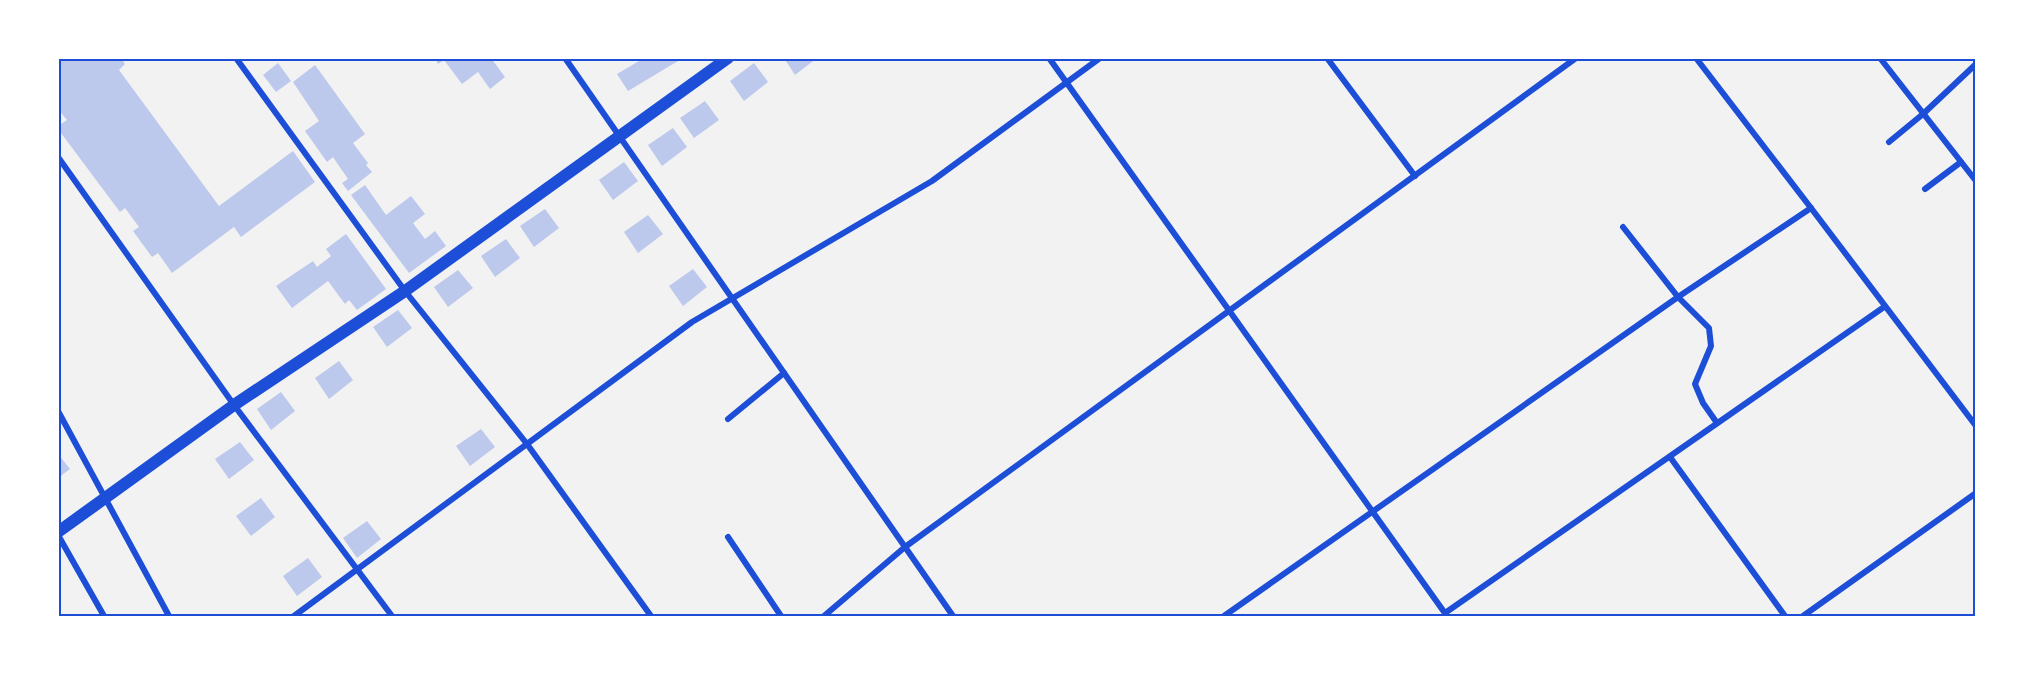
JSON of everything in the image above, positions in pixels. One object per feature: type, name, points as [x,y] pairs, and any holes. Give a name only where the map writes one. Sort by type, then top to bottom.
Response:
[{"type":"main road","points":[[58,533],[234,405],[405,291],[728,58]]},
{"type":"street","points":[[236,58],[405,291],[527,444],[651,616]]},
{"type":"street","points":[[565,58],[953,616]]},
{"type":"street","points":[[1049,58],[1446,615],[1884,307]]},
{"type":"street","points":[[294,616],[692,322],[932,181],[1100,58]]},
{"type":"street","points":[[1327,58],[1415,176]]},
{"type":"street","points":[[824,616],[905,547],[1576,58]]},
{"type":"street","points":[[1696,58],[1976,426]]},
{"type":"street","points":[[1880,58],[1976,181]]},
{"type":"street","points":[[1889,142],[1923,114],[1976,64]]},
{"type":"street","points":[[58,157],[234,405],[392,616]]},
{"type":"street","points":[[1925,189],[1961,162]]},
{"type":"street","points":[[1224,616],[1678,297],[1811,208]]},
{"type":"street","points":[[1623,226],[1678,297],[1705,324],[1710,334],[1711,346],[1695,384],[1703,403],[1717,423]]},
{"type":"street","points":[[728,419],[784,374]]},
{"type":"street","points":[[58,411],[169,616]]},
{"type":"street","points":[[1670,457],[1785,616]]},
{"type":"street","points":[[1803,616],[1976,493]]},
{"type":"street","points":[[58,533],[104,616]]},
{"type":"street","points":[[728,537],[781,616]]},
{"type":"building","points":[[58,58],[121,58],[125,64],[119,70],[219,206],[293,151],[315,182],[241,237],[234,227],[172,273],[158,253],[152,257],[133,231],[139,227],[125,208],[120,212],[58,129],[58,126],[67,120],[58,109]]},
{"type":"building","points":[[435,58],[491,58],[505,77],[490,89],[478,72],[462,84],[444,60],[438,64]]},
{"type":"building","points":[[644,58],[683,58],[628,91],[617,74]]},
{"type":"building","points":[[784,58],[817,58],[795,75]]},
{"type":"building","points":[[278,63],[291,81],[276,92],[263,75]]},
{"type":"building","points":[[754,63],[768,82],[744,101],[730,81]]},
{"type":"building","points":[[315,65],[365,134],[353,143],[372,172],[348,191],[342,183],[348,179],[333,157],[327,162],[305,131],[319,121],[293,82]]},
{"type":"building","points":[[705,101],[719,120],[694,138],[680,118]]},
{"type":"building","points":[[673,128],[687,147],[662,166],[648,145]]},
{"type":"building","points":[[624,162],[638,181],[613,200],[599,180]]},
{"type":"building","points":[[365,185],[386,215],[411,196],[425,214],[413,223],[425,239],[435,231],[446,246],[409,273],[351,195]]},
{"type":"building","points":[[545,209],[559,228],[534,247],[520,226]]},
{"type":"building","points":[[648,215],[663,234],[638,253],[624,232]]},
{"type":"building","points":[[346,234],[386,289],[357,310],[349,300],[345,304],[328,281],[292,308],[276,286],[313,261],[317,267],[331,256],[326,249]]},
{"type":"building","points":[[506,239],[520,258],[495,277],[481,256]]},
{"type":"building","points":[[693,269],[707,287],[683,306],[669,286]]},
{"type":"building","points":[[458,270],[473,288],[448,307],[434,287]]},
{"type":"building","points":[[398,310],[412,328],[387,347],[373,327]]},
{"type":"building","points":[[339,361],[353,380],[329,399],[315,378]]},
{"type":"building","points":[[281,392],[295,411],[271,430],[257,409]]},
{"type":"building","points":[[481,429],[495,447],[470,466],[456,446]]},
{"type":"building","points":[[240,442],[254,460],[229,479],[215,459]]},
{"type":"building","points":[[58,454],[70,469],[58,478]]},
{"type":"building","points":[[261,498],[275,517],[251,536],[236,516]]},
{"type":"building","points":[[367,521],[381,539],[357,558],[343,538]]},
{"type":"building","points":[[308,558],[322,577],[297,596],[283,576]]}]
